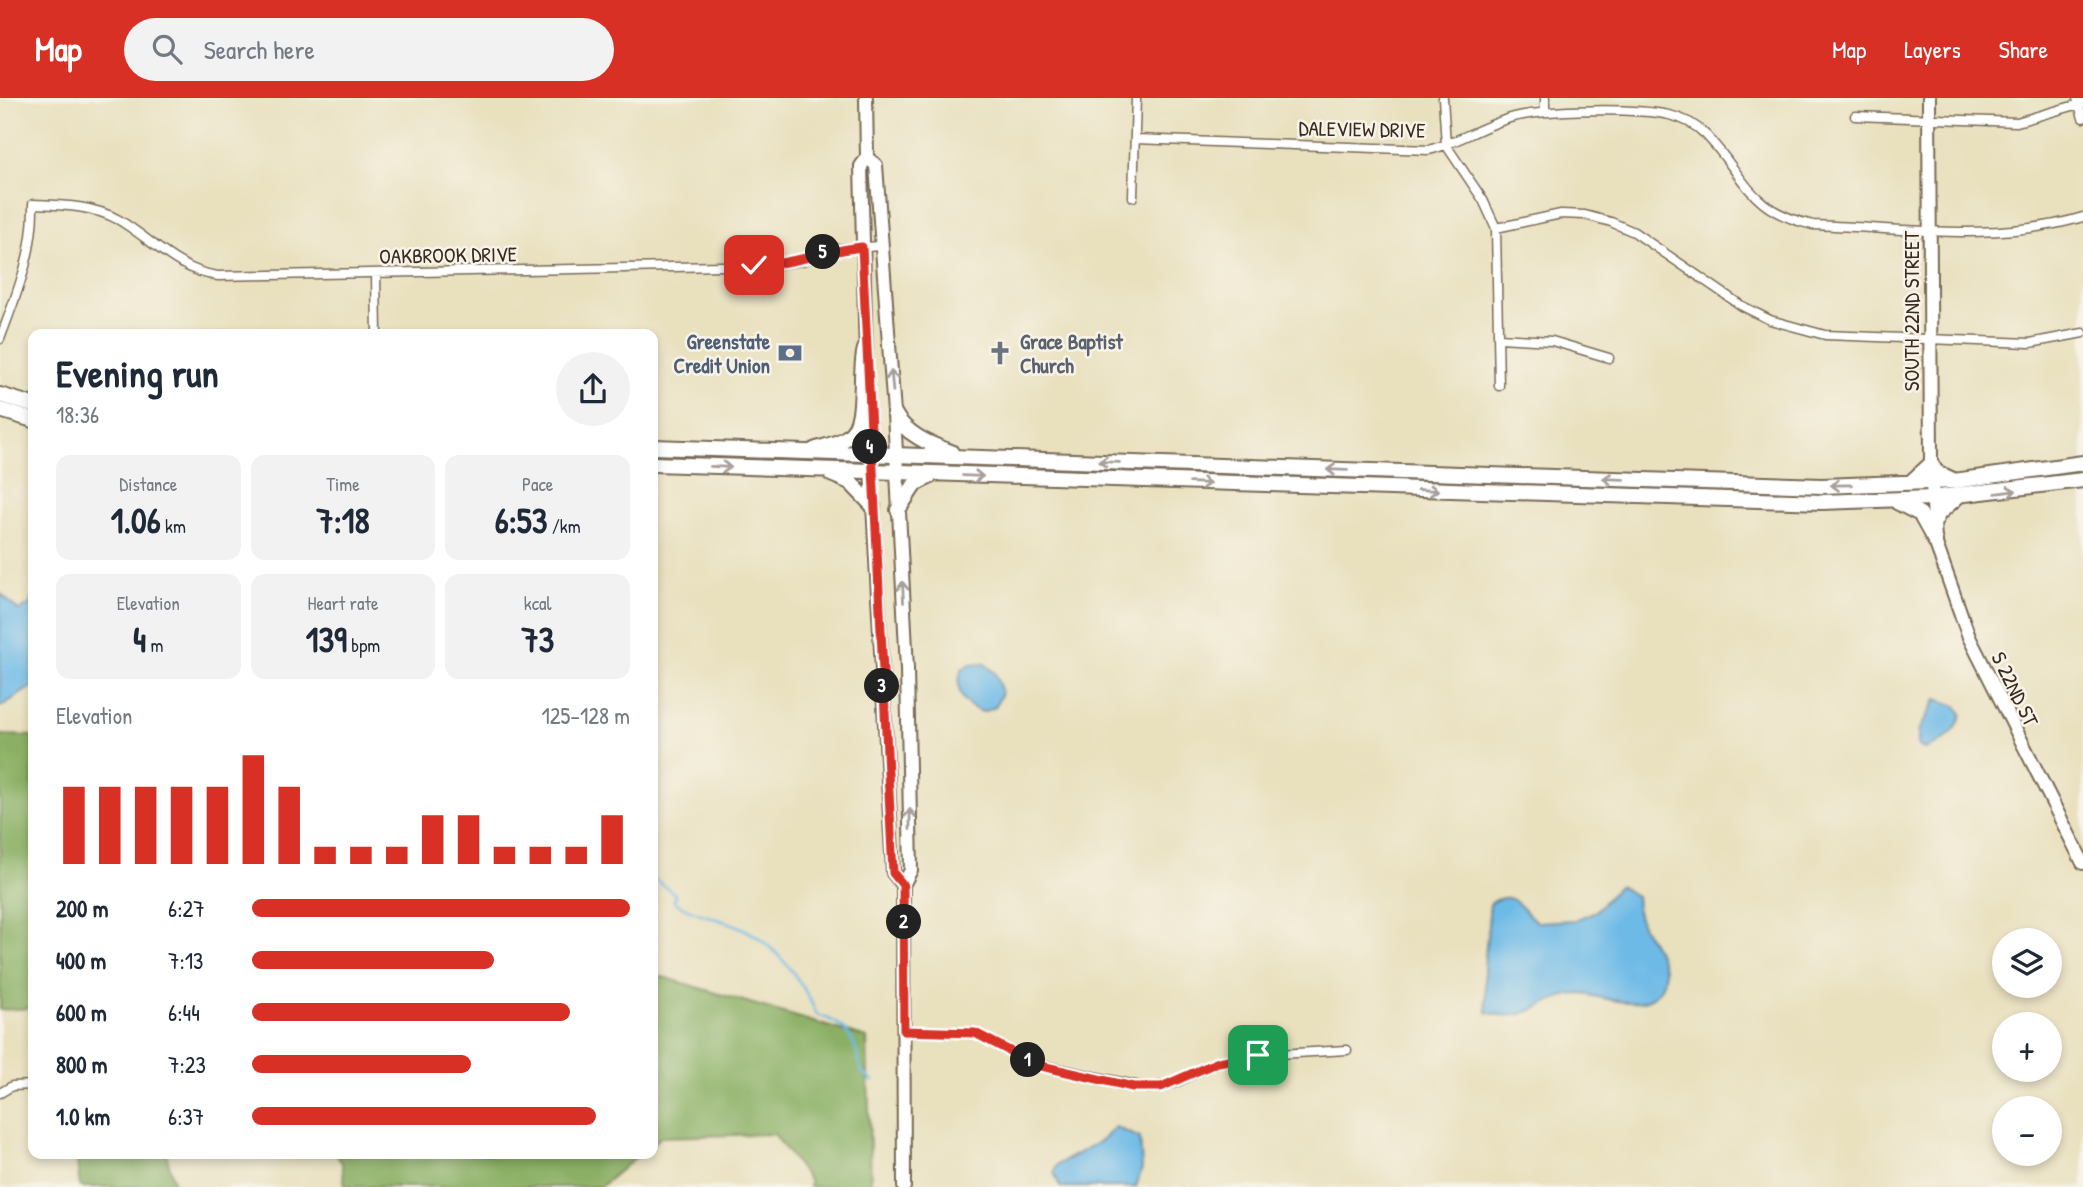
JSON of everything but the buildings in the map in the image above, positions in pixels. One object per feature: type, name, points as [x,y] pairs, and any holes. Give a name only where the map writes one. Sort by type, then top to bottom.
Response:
[{"type":"highway","points":[[804,453],[850,435],[858,424],[861,361],[865,349]]},
{"type":"highway","points":[[0,395],[28,403]]},
{"type":"highway","points":[[0,410],[28,418]]},
{"type":"highway","points":[[894,413],[900,424],[922,439],[962,457]]},
{"type":"highway","points":[[658,447],[1747,484],[1954,481],[2083,463]]},
{"type":"highway","points":[[658,464],[1761,501],[1931,498],[2083,481]]},
{"type":"highway","points":[[1909,483],[1925,472],[1931,464],[1936,472],[1954,481]]},
{"type":"highway","points":[[823,471],[850,482],[873,506]]},
{"type":"highway","points":[[898,510],[920,480],[936,475]]},
{"type":"highway","points":[[1933,524],[1944,507],[1958,496]]},
{"type":"highway","points":[[1889,500],[1920,514],[1935,541]]},
{"type":"main road","points":[[866,98],[867,158],[860,166],[865,349],[893,873],[903,885]]},
{"type":"main road","name":"SOUTH 22ND STREET","points":[[1929,98],[1929,341],[1933,524]]},
{"type":"main road","points":[[867,158],[876,165],[894,413],[910,769],[911,870],[903,885],[904,1187]]},
{"type":"main road","name":"S 22ND ST","points":[[1933,524],[1935,541],[1968,636],[2083,863]]},
{"type":"street","points":[[1133,197],[1136,98]]},
{"type":"street","points":[[1443,98],[1446,145],[1483,200],[1496,228],[1499,386]]},
{"type":"street","points":[[1545,98],[1545,112]]},
{"type":"street","points":[[1855,116],[2017,122],[2079,102],[2083,118]]},
{"type":"street","name":"DALEVIEW DRIVE","points":[[1135,139],[1429,150],[1496,122],[1545,112],[1670,115],[1696,126],[1707,135],[1751,194],[1777,213],[1813,225],[2027,230],[2083,217]]},
{"type":"street","name":"OAKBROOK DRIVE","points":[[0,339],[28,263],[33,235],[33,204],[68,205],[117,218],[192,270],[205,275],[774,265],[802,261],[835,249],[881,246]]},
{"type":"street","points":[[1496,228],[1561,214],[1585,215],[1611,222],[1634,232],[1742,306],[1770,320],[1825,335],[2030,343],[2083,333]]},
{"type":"street","points":[[376,274],[377,329]]},
{"type":"street","points":[[1499,338],[1552,341],[1609,358]]},
{"type":"street","points":[[904,1031],[975,1033],[1037,1065],[1149,1088],[1175,1083],[1231,1058],[1347,1050]]},
{"type":"street","points":[[0,1093],[12,1086],[28,1085]]},
{"type":"green space","points":[[0,735],[28,736],[28,1008],[0,1010]]},
{"type":"green space","points":[[658,975],[867,1038],[871,1187],[809,1187],[810,1182],[774,1134],[661,1137],[658,1140]]},
{"type":"green space","points":[[77,1159],[168,1159],[175,1187],[80,1187]]},
{"type":"green space","points":[[339,1159],[634,1159],[600,1187],[345,1187]]},
{"type":"water","points":[[0,593],[19,611],[28,605],[28,689],[0,707]]},
{"type":"water","points":[[984,663],[995,673],[1002,693],[995,707],[983,712],[965,701],[961,696],[959,684],[962,669],[971,664]]},
{"type":"water","points":[[1937,699],[1957,706],[1962,714],[1948,737],[1924,749],[1918,746],[1918,732]]},
{"type":"water","points":[[1619,886],[1636,896],[1642,926],[1662,960],[1664,978],[1654,996],[1635,1002],[1624,1002],[1580,994],[1568,995],[1514,1015],[1487,1012],[1484,967],[1490,904],[1498,899],[1511,899],[1537,922],[1575,920],[1596,911]]},
{"type":"water","points":[[1115,1127],[1140,1138],[1142,1168],[1136,1187],[1060,1187],[1054,1172],[1057,1165],[1104,1139]]},
{"type":"waterway","points":[[658,882],[675,894],[674,902],[689,910],[735,925],[762,940],[774,951],[803,988],[817,1015],[828,1018],[849,1035],[861,1071],[873,1081]]},
{"type":"place","name":"Greenstate Credit Union","points":[[790,353]]},
{"type":"place","name":"Grace Baptist Church","points":[[1000,353]]},
{"type":"route","points":[[754,265],[794,263],[825,251],[862,247],[869,436],[893,873],[903,885],[904,1031],[975,1033],[990,1038],[1037,1065],[1133,1087],[1161,1087],[1218,1062],[1258,1055]]}]
